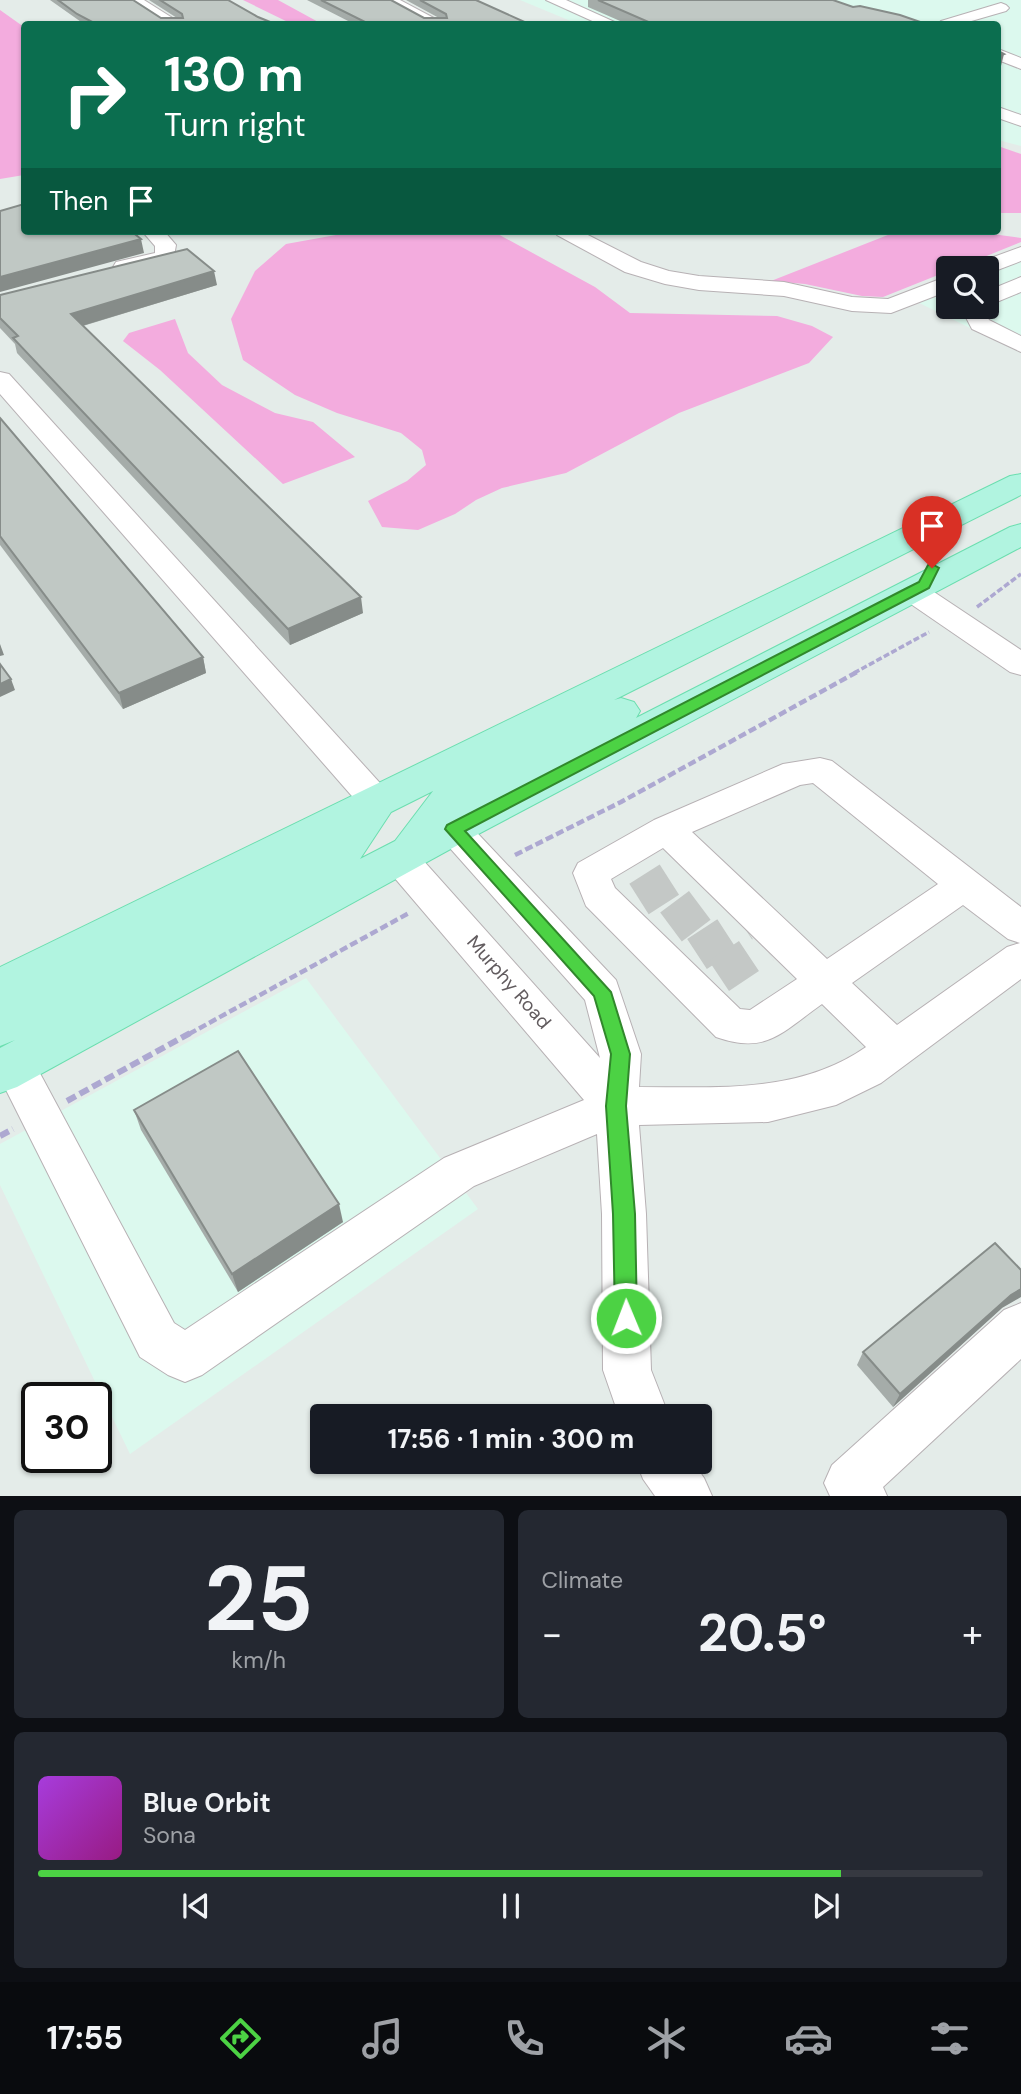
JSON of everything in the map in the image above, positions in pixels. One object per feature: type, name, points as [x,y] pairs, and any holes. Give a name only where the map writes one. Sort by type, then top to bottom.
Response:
[{"type":"main road","points":[[0,988],[1021,483]]},
{"type":"main road","points":[[918,588],[940,552],[1021,510]]},
{"type":"main road","points":[[5,1054],[400,859],[1021,534]]},
{"type":"main road","points":[[400,859],[447,801],[847,593],[888,551]]},
{"type":"main road","points":[[5,1054],[345,849],[377,802]]},
{"type":"street","points":[[133,0],[169,21]]},
{"type":"street","points":[[388,0],[431,21]]},
{"type":"street","points":[[553,0],[604,21]]},
{"type":"street","points":[[959,21],[1005,10]]},
{"type":"street","points":[[1001,55],[1021,64]]},
{"type":"street","points":[[1001,113],[1021,121]]},
{"type":"street","points":[[102,273],[165,257],[166,245],[156,235]]},
{"type":"street","points":[[572,235],[633,267],[699,283],[784,289],[874,307],[891,306],[936,293]]},
{"type":"street","points":[[999,262],[1021,253]]},
{"type":"street","points":[[999,294],[1021,284]]},
{"type":"street","points":[[999,302],[1021,305]]},
{"type":"street","points":[[981,319],[980,324],[1021,345]]},
{"type":"street","points":[[0,379],[377,802]]},
{"type":"street","points":[[918,588],[1021,664]]},
{"type":"street","points":[[964,885],[756,1028],[730,1025],[684,960],[628,906],[599,896],[591,873],[666,829],[795,773],[820,770],[1021,928]]},
{"type":"street","points":[[453,829],[602,992],[621,1054],[616,1106],[624,1214],[627,1370],[640,1404]]},
{"type":"street","points":[[666,829],[691,866],[718,892],[760,930],[825,981],[895,1049]]},
{"type":"street","name":"Murphy Road","points":[[400,859],[616,1106]]},
{"type":"street","points":[[5,1054],[40,1115],[157,1340],[185,1359],[459,1172],[616,1106],[727,1105],[768,1102],[821,1092],[866,1070],[1021,958]]},
{"type":"street","points":[[861,1496],[850,1483],[1021,1327]]},
{"type":"street","points":[[670,1474],[686,1496]]},
{"type":"path","points":[[969,611],[986,602],[1008,581],[1021,574]]},
{"type":"path","points":[[508,859],[621,802],[937,628]]},
{"type":"path","points":[[0,1136],[396,919]]},
{"type":"shaded area","points":[[243,0],[278,0],[316,21],[286,21]]},
{"type":"shaded area","points":[[520,0],[1021,0],[1021,146],[1001,141],[1001,21],[571,21]]},
{"type":"shaded area","points":[[0,10],[21,25],[21,176],[0,179]]},
{"type":"shaded area","points":[[1001,147],[1021,154],[1021,213],[1001,213]]},
{"type":"shaded area","points":[[336,235],[500,235],[595,287],[630,313],[777,316],[812,326],[833,337],[809,363],[679,413],[566,473],[502,488],[455,514],[418,530],[382,527],[368,501],[407,481],[426,465],[422,450],[401,433],[337,413],[295,395],[243,360],[231,319],[255,271],[286,244]]},
{"type":"shaded area","points":[[888,235],[999,235],[1021,238],[1021,242],[987,256],[936,256],[936,276],[883,297],[862,296],[805,284],[771,281]]},
{"type":"shaded area","points":[[1021,247],[1021,353],[952,319],[999,319],[999,256]]},
{"type":"shaded area","points":[[936,282],[936,311],[903,295]]},
{"type":"shaded area","points":[[175,319],[188,353],[222,385],[275,413],[313,422],[355,457],[283,484],[160,370],[123,341],[129,333]]},
{"type":"shaded area","points":[[306,978],[478,1209],[130,1454],[112,1417],[112,1382],[95,1382],[0,1185],[0,1144]]},
{"type":"building","points":[[58,0],[133,0],[161,18],[183,18],[182,14],[160,0],[228,0],[268,21],[90,21]]},
{"type":"building","points":[[321,0],[391,0],[424,18],[447,18],[446,14],[420,0],[476,0],[522,21],[363,21]]},
{"type":"building","points":[[598,0],[833,0],[917,21],[646,21]]},
{"type":"building","points":[[21,205],[21,235],[136,235],[141,239],[0,277],[0,211]]},
{"type":"building","points":[[187,249],[214,271],[71,314],[361,597],[288,629],[13,338],[18,336],[0,318],[0,295]]},
{"type":"building","points":[[0,418],[203,657],[119,693],[0,536]]},
{"type":"building","points":[[0,664],[11,679],[0,684]]},
{"type":"building","points":[[238,1051],[339,1204],[232,1274],[134,1110]]},
{"type":"building","points":[[995,1243],[1021,1270],[1021,1289],[900,1394],[863,1352]]},
{"type":"tunnel","points":[[639,899],[683,871]]},
{"type":"tunnel","points":[[671,927],[711,897]]},
{"type":"tunnel","points":[[697,954],[743,924]]},
{"type":"tunnel","points":[[719,976],[764,946]]},
{"type":"route","points":[[626,1318],[624,1214],[616,1106],[621,1054],[602,992],[453,829],[925,585],[932,568]]}]
